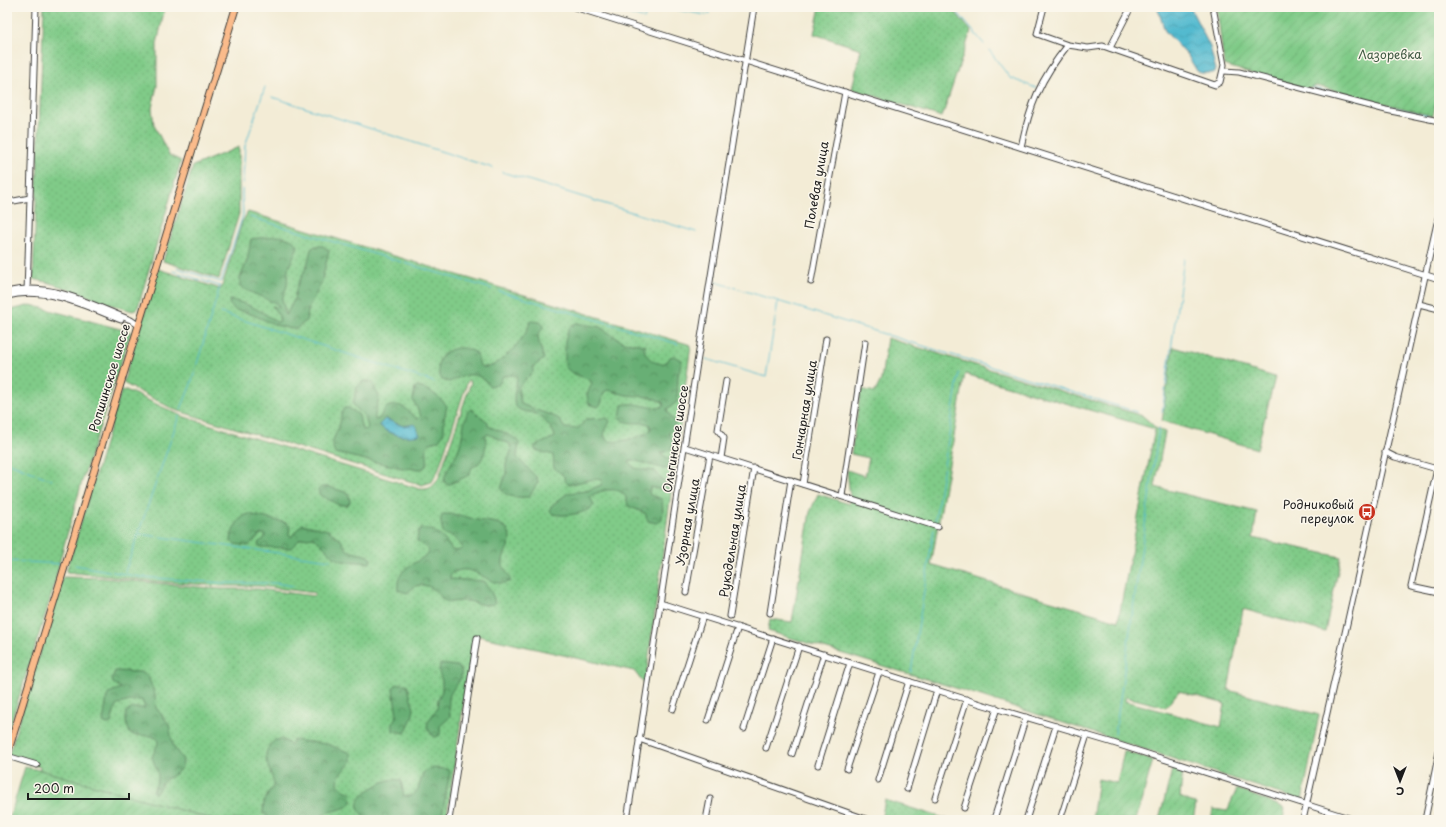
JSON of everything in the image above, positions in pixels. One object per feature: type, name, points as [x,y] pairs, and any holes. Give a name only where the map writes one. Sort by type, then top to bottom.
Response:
[{"type":"main road","name":"Ропшинское шоссе","points":[[7,755],[236,7]]},
{"type":"street","points":[[27,289],[36,7]]},
{"type":"street","points":[[574,7],[1439,279]]},
{"type":"street","name":"Ольгинское шоссе","points":[[627,820],[754,7]]},
{"type":"street","points":[[1044,7],[1037,34],[1068,45],[1088,48],[1103,46],[1110,48],[1215,85],[1220,82],[1224,71],[1217,22],[1213,7]]},
{"type":"street","points":[[1110,48],[1131,7]]},
{"type":"street","points":[[1021,147],[1024,129],[1037,92],[1068,45]]},
{"type":"street","points":[[1224,71],[1240,72],[1386,110],[1439,121]]},
{"type":"street","name":"Полевая улица","points":[[810,282],[845,92]]},
{"type":"street","points":[[14,201],[30,198]]},
{"type":"street","points":[[1303,820],[1439,214]]},
{"type":"street","points":[[7,296],[27,289]]},
{"type":"street","points":[[7,292],[27,289],[62,294],[131,320],[138,325]]},
{"type":"street","points":[[1419,304],[1439,309]]},
{"type":"street","name":"Гончарная улица","points":[[803,484],[826,340]]},
{"type":"street","points":[[842,496],[865,342]]},
{"type":"street","points":[[721,458],[724,438],[718,430],[726,381]]},
{"type":"street","points":[[685,447],[938,527]]},
{"type":"street","points":[[1385,452],[1395,457],[1437,469],[1411,586],[1439,592]]},
{"type":"street","name":"Узорная улица","points":[[686,592],[710,455]]},
{"type":"street","name":"Рукодельная улица","points":[[730,616],[754,468]]},
{"type":"street","points":[[770,613],[791,480]]},
{"type":"street","points":[[660,603],[937,690],[1087,735],[1355,820]]},
{"type":"street","points":[[673,709],[703,616]]},
{"type":"street","points":[[708,720],[738,627]]},
{"type":"street","points":[[449,820],[477,638]]},
{"type":"street","points":[[744,729],[773,638]]},
{"type":"street","points":[[766,748],[799,646]]},
{"type":"street","points":[[792,754],[824,654]]},
{"type":"street","points":[[818,764],[850,662]]},
{"type":"street","points":[[847,769],[879,672]]},
{"type":"street","points":[[878,780],[909,681]]},
{"type":"street","points":[[907,788],[937,690]]},
{"type":"street","points":[[935,798],[967,699]]},
{"type":"street","points":[[964,808],[997,708]]},
{"type":"street","points":[[994,819],[1026,717]]},
{"type":"street","points":[[1026,820],[1056,726]]},
{"type":"street","points":[[1060,820],[1087,735]]},
{"type":"street","points":[[639,739],[866,819]]},
{"type":"street","points":[[1425,820],[1439,752]]},
{"type":"street","points":[[7,755],[37,765]]},
{"type":"street","points":[[706,820],[710,799]]},
{"type":"green space","points":[[44,7],[165,7],[157,44],[157,86],[152,108],[154,125],[169,155],[181,161],[138,307],[133,311],[108,304],[59,286],[33,279]]},
{"type":"green space","points":[[820,7],[951,7],[971,31],[942,117],[852,89],[861,49],[814,34]]},
{"type":"green space","name":"Лазоревка","points":[[1217,7],[1439,7],[1439,89],[1433,116],[1317,86],[1305,90],[1224,65]]},
{"type":"green space","points":[[239,147],[239,214],[219,279],[163,261],[193,166]]},
{"type":"green space","points":[[248,212],[691,345],[645,685],[634,671],[474,635],[446,820],[215,820],[40,770],[40,767],[8,757],[63,577],[102,578],[220,589],[258,589],[315,596],[315,593],[258,586],[221,586],[150,581],[66,572],[121,391],[126,390],[182,416],[420,489],[427,489],[432,486],[439,477],[471,382],[468,380],[438,471],[432,482],[422,485],[175,410],[123,383],[158,269],[221,289],[242,222]]},
{"type":"green space","points":[[276,236],[288,238],[294,241],[298,246],[288,269],[287,286],[282,299],[286,315],[294,300],[297,286],[307,266],[311,249],[315,246],[323,246],[329,251],[321,284],[309,307],[306,321],[296,329],[273,324],[243,311],[235,310],[229,304],[230,300],[249,305],[276,322],[280,321],[279,316],[272,306],[279,308],[277,304],[240,286],[240,278],[247,261],[251,239]]},
{"type":"green space","points":[[31,305],[131,332],[83,478],[53,590],[7,735],[7,311]]},
{"type":"green space","points":[[531,321],[540,322],[543,324],[543,328],[538,335],[544,359],[533,367],[533,372],[518,387],[521,404],[558,418],[565,428],[578,428],[586,419],[607,418],[610,421],[605,432],[606,440],[616,442],[622,441],[649,432],[651,428],[649,424],[630,423],[620,418],[622,405],[633,404],[655,408],[664,406],[663,402],[650,397],[626,395],[608,390],[604,392],[601,404],[598,407],[589,404],[587,395],[592,383],[590,380],[572,373],[565,367],[565,341],[569,328],[576,323],[600,327],[623,342],[646,345],[644,349],[645,353],[652,360],[660,364],[674,356],[682,360],[678,376],[677,402],[667,409],[675,424],[669,433],[674,444],[669,451],[660,453],[671,460],[669,468],[665,469],[633,460],[629,462],[634,468],[655,471],[660,478],[667,482],[668,491],[651,487],[649,491],[650,495],[662,499],[663,512],[661,521],[656,523],[648,521],[645,513],[628,506],[624,495],[621,492],[614,490],[605,490],[590,497],[594,505],[581,513],[569,515],[553,514],[550,511],[551,506],[568,493],[586,491],[601,485],[602,480],[593,479],[568,484],[565,481],[564,476],[554,468],[553,455],[535,450],[535,446],[555,437],[551,428],[538,415],[522,411],[515,405],[514,398],[517,376],[503,376],[499,384],[490,386],[483,379],[475,375],[462,376],[450,382],[442,380],[438,371],[438,364],[441,357],[447,352],[461,348],[469,350],[477,354],[480,366],[491,366],[497,363],[514,348],[525,334]]},
{"type":"green space","points":[[887,338],[1143,416],[1157,429],[1165,432],[1155,487],[1257,512],[1253,538],[1341,557],[1325,632],[1243,609],[1228,690],[1319,715],[1302,801],[975,694],[768,631],[770,619],[792,622],[810,512],[818,494],[849,504],[850,497],[847,470],[865,476],[869,458],[851,454],[861,389],[875,392],[881,380]],"holes":[[[965,374],[1155,429],[1118,621],[931,565]],[[1179,691],[1225,704],[1221,727],[1125,701],[1126,697],[1166,707]]]},
{"type":"green space","points":[[1173,347],[1275,377],[1257,449],[1162,421]]},
{"type":"green space","points":[[363,381],[371,381],[374,384],[376,392],[379,395],[375,420],[379,419],[385,408],[396,405],[404,408],[418,419],[421,416],[413,400],[415,387],[420,387],[433,393],[447,406],[444,419],[444,432],[439,440],[428,444],[427,462],[424,468],[402,468],[335,453],[333,449],[333,441],[344,408],[349,408],[359,415],[361,427],[363,430],[368,429],[366,420],[353,404],[357,387]],"holes":[[[385,419],[403,426],[415,425],[398,435],[379,425]]]},
{"type":"green space","points":[[471,409],[488,422],[488,426],[511,436],[518,441],[517,457],[537,478],[538,482],[529,497],[510,496],[501,489],[506,473],[506,464],[511,452],[510,444],[488,434],[485,436],[486,445],[482,459],[476,466],[472,467],[469,475],[448,485],[444,482],[446,472],[458,450],[461,441],[466,415]]},
{"type":"green space","points":[[321,487],[329,487],[348,493],[350,501],[348,505],[339,505],[320,495],[318,490]]},
{"type":"green space","points":[[249,514],[287,523],[290,526],[289,534],[291,537],[302,524],[328,530],[341,540],[348,551],[369,556],[371,559],[370,563],[342,561],[334,557],[314,537],[300,539],[291,548],[260,547],[258,543],[265,538],[265,534],[261,534],[248,546],[234,544],[231,541],[231,537],[236,524],[245,515]]},
{"type":"green space","points":[[443,514],[458,515],[496,523],[506,528],[509,533],[510,542],[503,559],[503,565],[510,581],[502,583],[495,582],[467,570],[459,571],[450,575],[450,579],[483,581],[491,591],[495,603],[488,605],[467,601],[448,602],[442,599],[431,587],[422,585],[414,587],[407,593],[398,590],[398,582],[404,571],[429,553],[428,549],[417,541],[418,532],[421,529],[436,532],[444,539],[453,551],[461,550],[462,546],[452,536],[443,534],[441,521]]},
{"type":"green space","points":[[440,664],[457,666],[461,669],[461,677],[450,694],[450,717],[440,726],[440,735],[436,737],[432,735],[427,727],[428,722],[437,708],[438,699],[442,691],[442,681],[439,672]]},
{"type":"green space","points":[[115,671],[140,672],[148,676],[155,695],[156,708],[169,724],[173,746],[183,760],[183,764],[179,771],[163,782],[157,792],[154,793],[153,791],[158,774],[152,757],[159,741],[157,738],[150,736],[130,734],[126,722],[126,712],[133,708],[145,708],[142,700],[122,703],[116,706],[111,723],[107,724],[103,722],[109,693],[121,688],[113,683],[112,679]]},
{"type":"green space","points":[[407,684],[414,709],[412,718],[405,733],[393,731],[393,722],[397,715],[393,689],[395,685]]},
{"type":"green space","points":[[275,740],[284,740],[291,745],[293,740],[327,744],[351,753],[351,762],[339,775],[338,784],[344,790],[351,793],[352,802],[346,807],[324,814],[323,820],[270,820],[263,813],[264,801],[274,785],[266,756],[267,751]]},
{"type":"green space","points":[[1124,751],[1153,760],[1136,820],[1092,820],[1098,779],[1117,783]]},
{"type":"green space","points":[[1173,766],[1183,769],[1180,797],[1196,804],[1193,820],[1159,820]]},
{"type":"green space","points":[[25,767],[40,770],[215,820],[9,820]]},
{"type":"green space","points":[[430,768],[447,769],[450,772],[441,820],[367,820],[362,815],[358,806],[359,799],[372,788],[389,780],[401,780],[404,796],[412,796],[418,789],[423,773]]},
{"type":"green space","points":[[1237,789],[1285,808],[1283,820],[1211,820],[1213,809],[1227,811]]},
{"type":"green space","points":[[885,800],[950,820],[881,820]]},
{"type":"water","points":[[1157,7],[1190,7],[1210,47],[1216,70],[1212,73],[1201,73],[1197,71],[1188,56],[1165,31]]},
{"type":"water","points":[[385,419],[403,426],[415,424],[420,435],[404,436],[388,432],[379,425]]},
{"type":"waterway","points":[[608,7],[642,18]]},
{"type":"waterway","points":[[644,19],[648,7]]},
{"type":"waterway","points":[[661,7],[706,15],[709,14],[710,7]]},
{"type":"waterway","points":[[953,7],[984,44]]},
{"type":"waterway","points":[[989,50],[1010,78],[1036,88]]},
{"type":"waterway","points":[[177,268],[221,282],[243,215],[242,194],[245,146],[265,87]]},
{"type":"waterway","points":[[1313,88],[1427,116]]},
{"type":"waterway","points":[[272,97],[493,168]]},
{"type":"waterway","points":[[502,172],[696,232]]},
{"type":"waterway","points":[[250,217],[492,289]]},
{"type":"waterway","points":[[1162,412],[1184,259]]},
{"type":"waterway","points":[[173,271],[220,286],[191,384],[181,409]]},
{"type":"waterway","points":[[716,282],[1137,412]]},
{"type":"waterway","points":[[499,291],[678,344]]},
{"type":"waterway","points":[[706,359],[766,377],[778,301]]},
{"type":"waterway","points":[[221,313],[434,382]]},
{"type":"waterway","points":[[935,521],[959,373]]},
{"type":"waterway","points":[[125,572],[179,416]]},
{"type":"waterway","points":[[1115,734],[1159,428]]},
{"type":"waterway","points":[[7,462],[52,480]]},
{"type":"waterway","points":[[911,672],[934,529]]},
{"type":"waterway","points":[[139,534],[330,560]]},
{"type":"waterway","points":[[7,561],[63,564]]},
{"type":"waterway","points":[[75,565],[141,577],[224,583],[275,583],[294,586]]},
{"type":"place","name":"Родниковый переулок","points":[[1367,512]]}]
